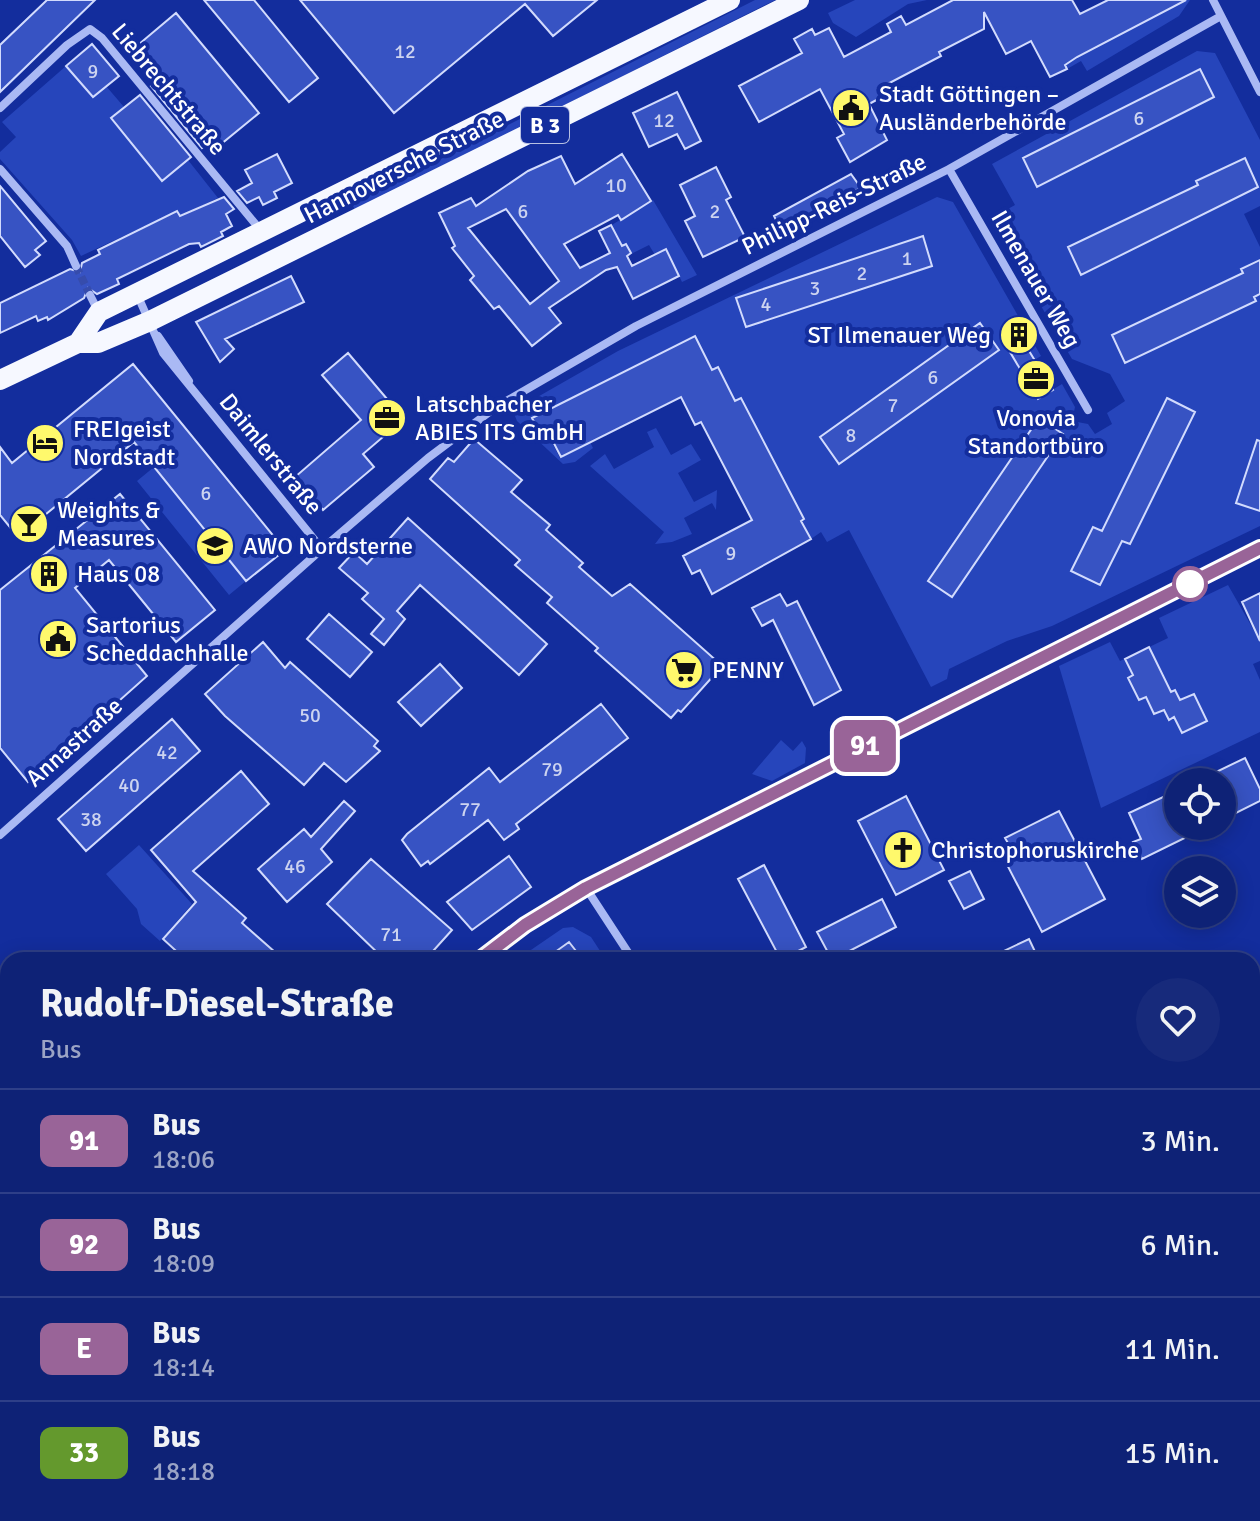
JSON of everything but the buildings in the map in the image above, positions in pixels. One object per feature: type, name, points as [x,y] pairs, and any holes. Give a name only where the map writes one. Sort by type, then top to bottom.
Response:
[{"type":"main road","name":"Hannoversche Straße","points":[[262,232],[730,0]]},
{"type":"main road","name":"Hannoversche Straße","points":[[152,327],[291,253],[799,0]]},
{"type":"main road","name":"B 3","points":[[78,343],[94,304],[137,294],[262,232]]},
{"type":"main road","name":"B 3","points":[[0,380],[78,343],[98,343],[152,327]]},
{"type":"street","points":[[1213,0],[1260,92]]},
{"type":"street","name":"Philipp-Reis-Straße","points":[[467,428],[529,385],[620,334],[949,169],[1221,16]]},
{"type":"street","name":"Liebrechtstraße","points":[[0,108],[67,45],[90,29],[102,38],[262,232]]},
{"type":"street","points":[[0,169],[67,246],[76,266]]},
{"type":"street","name":"Ilmenauer Weg","points":[[949,169],[1088,410]]},
{"type":"street","name":"Daimlerstraße","points":[[137,294],[163,353],[322,549]]},
{"type":"street","name":"Annastraße","points":[[0,835],[322,549],[467,428]]},
{"type":"street","points":[[490,952],[525,925],[586,888],[1260,548]]},
{"type":"street","points":[[586,888],[628,952]]},
{"type":"shaded area","points":[[755,0],[775,0],[355,210],[352,204]]},
{"type":"shaded area","points":[[855,0],[927,0],[908,4],[856,37],[833,23],[828,13]]},
{"type":"shaded area","points":[[1176,0],[1190,0],[1179,16],[1087,71],[1081,61],[1067,69],[1065,65],[1077,57],[1178,4]]},
{"type":"shaded area","points":[[1197,51],[1215,53],[1260,140],[1260,206],[1244,214],[1260,247],[1260,526],[1052,626],[1007,641],[949,669],[947,679],[931,687],[849,530],[827,542],[821,532],[811,539],[801,521],[804,519],[741,398],[735,401],[718,368],[713,370],[695,337],[532,418],[540,434],[547,433],[560,458],[590,442],[593,448],[575,462],[563,464],[517,421],[513,411],[618,351],[937,197],[953,202],[1041,356],[1020,369],[1039,398],[1062,384],[1075,407],[1072,421],[1088,424],[1095,434],[1112,424],[1107,413],[1125,401],[1110,374],[1072,359],[1034,294],[1040,290],[997,215],[1015,205],[992,164]]},
{"type":"shaded area","points":[[66,66],[93,97],[106,86],[124,107],[111,119],[162,181],[188,160],[218,198],[180,216],[177,211],[81,256],[72,240],[0,159],[0,152],[16,137],[2,122]]},
{"type":"shaded area","points":[[653,200],[697,275],[682,282],[666,249],[655,255],[649,245],[627,256],[610,226]]},
{"type":"shaded area","points":[[656,428],[671,455],[691,444],[701,460],[678,473],[694,502],[717,490],[716,510],[712,503],[684,518],[692,534],[672,542],[655,544],[664,532],[590,466],[605,454],[614,469],[654,447],[647,432]]},
{"type":"shaded area","points":[[154,467],[246,581],[229,595],[137,481]]},
{"type":"shaded area","points":[[1228,585],[1260,641],[1260,661],[1253,664],[1260,680],[1260,732],[1185,768],[1164,768],[1164,778],[1101,808],[1059,666],[1110,642],[1120,661],[1168,638],[1159,618]]},
{"type":"shaded area","points":[[781,740],[793,751],[802,741],[806,748],[805,763],[772,781],[752,774]]},
{"type":"shaded area","points":[[139,845],[192,904],[160,941],[141,924],[137,909],[106,874]]},
{"type":"shaded area","points":[[573,927],[591,937],[601,952],[528,952],[563,928]]},
{"type":"tunnel","points":[[76,266],[90,295]]},
{"type":"bus line","name":"91","points":[[490,952],[525,925],[586,888],[1260,548]]},
{"type":"place","name":"Stadt Göttingen – Ausländerbehörde","points":[[851,108]]},
{"type":"place","name":"ST Ilmenauer Weg","points":[[1019,335]]},
{"type":"place","name":"Vonovia Standortbüro","points":[[1036,379]]},
{"type":"place","name":"Latschbacher ABIES ITS GmbH","points":[[387,418]]},
{"type":"place","name":"FREIgeist Nordstadt","points":[[45,443]]},
{"type":"place","name":"Weights & Measures","points":[[29,524]]},
{"type":"place","name":"AWO Nordsterne","points":[[215,546]]},
{"type":"place","name":"Haus 08","points":[[49,574]]},
{"type":"place","name":"Sartorius Scheddachhalle","points":[[58,639]]},
{"type":"place","name":"PENNY","points":[[684,670]]},
{"type":"place","name":"Christophoruskirche","points":[[903,850]]}]
